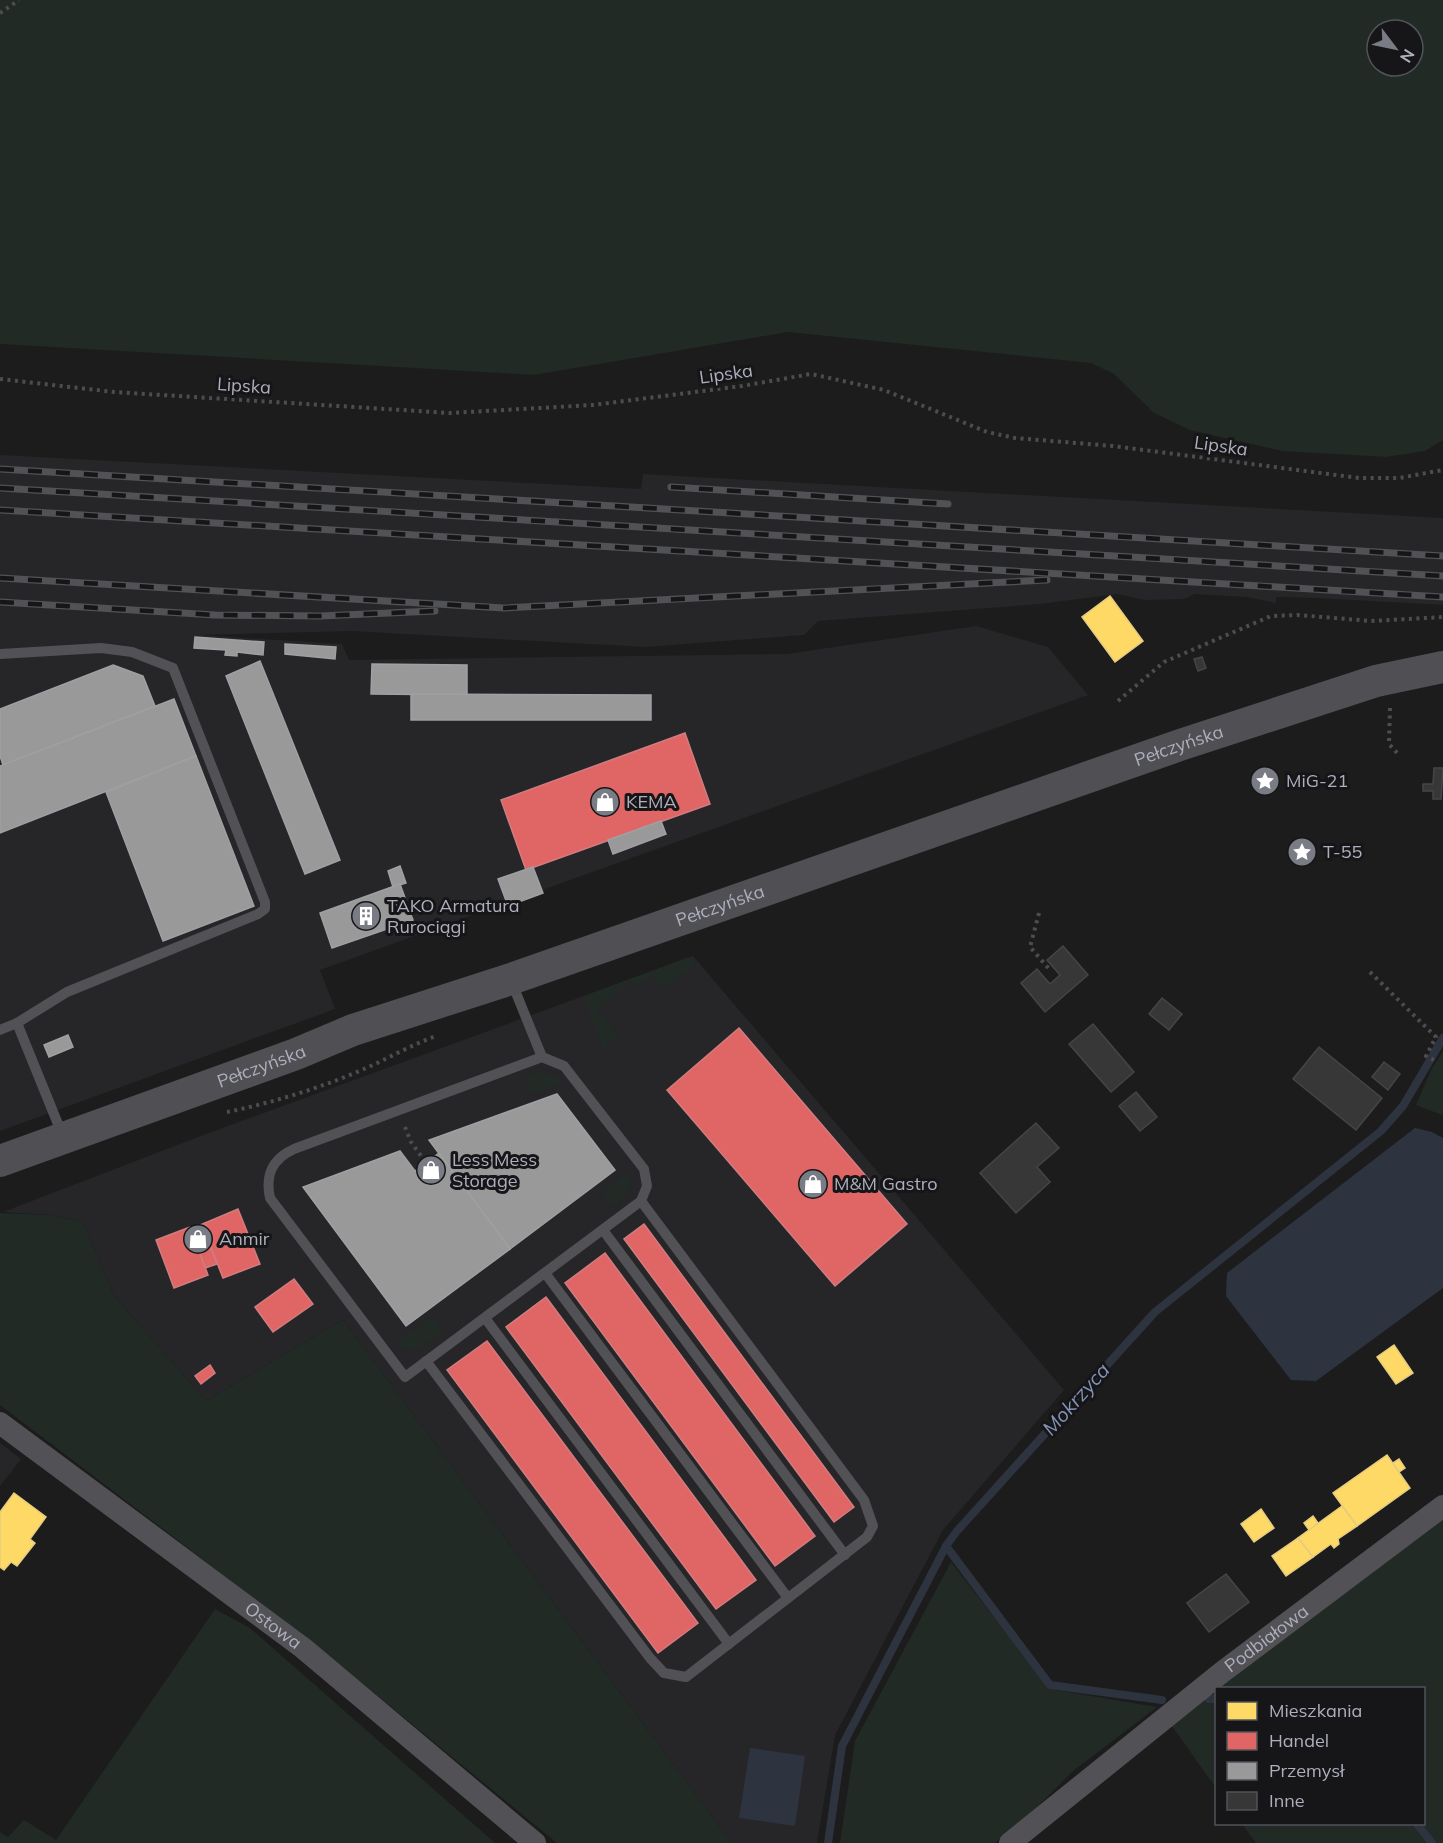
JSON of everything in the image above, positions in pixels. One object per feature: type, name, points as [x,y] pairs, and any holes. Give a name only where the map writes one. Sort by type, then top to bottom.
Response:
[{"type":"main road","name":"Pełczyńska","points":[[0,1161],[296,1054],[353,1030],[511,979],[1276,712],[1376,681],[1443,667]]},
{"type":"street","name":"Ostowa","points":[[0,1423],[303,1648],[535,1843]]},
{"type":"street","name":"Podbiałowa","points":[[1010,1843],[1221,1672],[1443,1506]]},
{"type":"lane","points":[[0,654],[101,648],[132,651],[173,668],[266,902],[265,909],[258,914],[67,992],[17,1023],[0,1030]]},
{"type":"lane","points":[[511,979],[542,1057]]},
{"type":"lane","points":[[17,1023],[63,1138]]},
{"type":"lane","points":[[542,1057],[564,1066],[644,1169],[647,1186],[641,1202],[405,1377],[270,1198],[269,1174],[283,1154],[542,1057]]},
{"type":"lane","points":[[426,1361],[664,1673],[686,1677],[845,1555],[867,1537],[873,1526],[864,1500],[641,1202]]},
{"type":"lane","points":[[603,1230],[845,1555]]},
{"type":"lane","points":[[545,1273],[788,1598]]},
{"type":"lane","points":[[485,1318],[729,1644]]},
{"type":"path","points":[[0,13],[19,0]]},
{"type":"path","name":"Lipska","points":[[0,379],[114,392],[450,413],[593,405],[811,374],[884,390],[987,432],[1015,438],[1113,446],[1359,478],[1398,478],[1443,470]]},
{"type":"path","points":[[1118,701],[1164,662],[1271,616],[1298,615],[1371,621],[1443,617]]},
{"type":"path","points":[[1390,704],[1389,744],[1398,754]]},
{"type":"path","points":[[1039,913],[1030,947],[1050,970]]},
{"type":"path","points":[[1370,972],[1436,1037],[1426,1056],[1436,1061]]},
{"type":"path","points":[[398,1110],[411,1143],[426,1163]]},
{"type":"shaded area","points":[[0,0],[1443,0],[1443,440],[1425,451],[1386,457],[1282,451],[1190,430],[1154,413],[1114,374],[1091,363],[788,332],[534,375],[0,344]]},
{"type":"shaded area","points":[[0,455],[641,489],[643,474],[1443,518],[1443,605],[1276,597],[1276,603],[1247,597],[1195,594],[1184,599],[1145,600],[1117,594],[1040,604],[818,621],[804,635],[645,647],[352,631],[198,635],[342,644],[349,660],[787,654],[976,626],[1048,647],[1088,695],[542,890],[543,893],[508,906],[506,903],[320,970],[335,1009],[0,1131]]},
{"type":"shaded area","points":[[693,956],[1064,1390],[943,1530],[835,1735],[817,1843],[732,1843],[343,1320],[206,1401],[114,1296],[83,1222],[50,1215],[3,1212],[206,1134]]},
{"type":"shaded area","points":[[689,957],[694,964],[664,989],[651,975],[637,987],[630,980],[596,1009],[619,1036],[603,1050],[584,996]]},
{"type":"shaded area","points":[[1443,1051],[1442,1115],[1416,1105],[1431,1070]]},
{"type":"shaded area","points":[[541,1071],[557,1077],[563,1083],[532,1094],[526,1077]]},
{"type":"shaded area","points":[[1415,1128],[1432,1132],[1443,1138],[1443,1288],[1316,1381],[1291,1380],[1226,1296],[1227,1273]]},
{"type":"shaded area","points":[[628,1172],[627,1192],[613,1207],[602,1192]]},
{"type":"shaded area","points":[[0,1213],[50,1215],[83,1222],[114,1296],[206,1401],[343,1320],[732,1843],[557,1843],[313,1643],[0,1405]]},
{"type":"shaded area","points":[[431,1317],[443,1332],[414,1349],[395,1344]]},
{"type":"shaded area","points":[[0,1443],[21,1459],[0,1486]]},
{"type":"shaded area","points":[[1443,1517],[1443,1843],[1256,1843],[1243,1825],[1425,1825],[1425,1687],[1218,1687]]},
{"type":"shaded area","points":[[951,1562],[1050,1689],[1157,1707],[1073,1771],[1031,1813],[995,1843],[840,1843],[855,1741]]},
{"type":"shaded area","points":[[215,1609],[250,1628],[495,1843],[0,1843],[0,1832],[8,1837],[24,1820],[56,1840]]},
{"type":"shaded area","points":[[1215,1690],[1215,1787],[1172,1726]]},
{"type":"shaded area","points":[[750,1748],[805,1756],[795,1826],[739,1818]]},
{"type":"building: Mieszkania","points":[[1110,596],[1143,641],[1115,662],[1082,617]]},
{"type":"building: Mieszkania","points":[[1394,1345],[1413,1373],[1396,1384],[1377,1357]]},
{"type":"building: Mieszkania","points":[[1387,1455],[1410,1488],[1357,1526],[1333,1493]]},
{"type":"building: Mieszkania","points":[[1399,1459],[1405,1468],[1399,1472],[1393,1463]]},
{"type":"building: Mieszkania","points":[[14,1493],[46,1517],[30,1539],[35,1543],[17,1566],[11,1562],[4,1570],[0,1567],[0,1512]]},
{"type":"building: Mieszkania","points":[[1342,1506],[1357,1526],[1338,1539],[1339,1544],[1334,1548],[1331,1544],[1313,1557],[1298,1538]]},
{"type":"building: Mieszkania","points":[[1261,1509],[1274,1528],[1254,1542],[1241,1524]]},
{"type":"building: Mieszkania","points":[[1313,1516],[1318,1523],[1309,1530],[1304,1523]]},
{"type":"building: Mieszkania","points":[[1298,1538],[1313,1557],[1286,1576],[1272,1556]]},
{"type":"building: Handel","points":[[685,733],[710,804],[526,870],[501,800]]},
{"type":"building: Handel","points":[[739,1028],[907,1224],[835,1286],[667,1090]]},
{"type":"building: Handel","points":[[238,1209],[260,1264],[223,1278],[204,1230],[207,1229],[205,1223]]},
{"type":"building: Handel","points":[[205,1223],[207,1229],[204,1230],[217,1264],[205,1268],[190,1229]]},
{"type":"building: Handel","points":[[644,1224],[854,1507],[834,1522],[624,1239]]},
{"type":"building: Handel","points":[[190,1227],[208,1275],[174,1288],[156,1240]]},
{"type":"building: Handel","points":[[605,1253],[815,1536],[775,1566],[565,1283]]},
{"type":"building: Handel","points":[[294,1279],[313,1304],[273,1332],[255,1307]]},
{"type":"building: Handel","points":[[546,1297],[756,1580],[716,1609],[506,1327]]},
{"type":"building: Handel","points":[[487,1341],[698,1623],[658,1653],[447,1370]]},
{"type":"building: Handel","points":[[210,1365],[215,1373],[201,1384],[195,1376]]},
{"type":"building: Przemysł","points":[[195,637],[264,642],[263,655],[237,652],[237,656],[225,655],[226,650],[194,648]]},
{"type":"building: Przemysł","points":[[285,644],[336,647],[335,659],[285,654]]},
{"type":"building: Przemysł","points":[[260,661],[340,860],[305,874],[226,676]]},
{"type":"building: Przemysł","points":[[372,664],[467,665],[467,695],[371,694]]},
{"type":"building: Przemysł","points":[[113,665],[143,676],[155,706],[3,765],[0,756],[0,709]]},
{"type":"building: Przemysł","points":[[411,694],[651,695],[651,720],[411,720]]},
{"type":"building: Przemysł","points":[[174,699],[196,756],[0,833],[0,766]]},
{"type":"building: Przemysł","points":[[196,756],[254,906],[163,941],[106,792]]},
{"type":"building: Przemysł","points":[[661,821],[666,834],[613,854],[608,840]]},
{"type":"building: Przemysł","points":[[400,866],[406,883],[393,887],[388,871]]},
{"type":"building: Przemysł","points":[[533,867],[543,893],[508,906],[498,879]]},
{"type":"building: Przemysł","name":"TAKO Armatura Rurociągi","points":[[400,884],[413,920],[332,948],[320,913]]},
{"type":"building: Przemysł","points":[[68,1035],[73,1047],[49,1057],[44,1045]]},
{"type":"building: Przemysł","points":[[557,1094],[615,1170],[510,1249],[429,1140]]},
{"type":"building: Przemysł","points":[[400,1151],[415,1171],[439,1153],[510,1249],[406,1326],[303,1187]]},
{"type":"building: Inne","points":[[1202,657],[1206,668],[1198,671],[1194,659]]},
{"type":"building: Inne","points":[[1434,768],[1443,768],[1441,799],[1433,799],[1433,791],[1423,791],[1423,784],[1433,784]]},
{"type":"building: Inne","points":[[1063,946],[1088,975],[1045,1012],[1021,983],[1037,969],[1050,984],[1060,975],[1047,960]]},
{"type":"building: Inne","points":[[1162,998],[1182,1014],[1169,1030],[1149,1014]]},
{"type":"building: Inne","points":[[1093,1024],[1134,1072],[1111,1092],[1069,1044]]},
{"type":"building: Inne","points":[[1319,1047],[1382,1098],[1356,1130],[1293,1079]]},
{"type":"building: Inne","points":[[1384,1062],[1400,1074],[1388,1090],[1372,1077]]},
{"type":"building: Inne","points":[[1136,1092],[1157,1117],[1140,1131],[1119,1106]]},
{"type":"building: Inne","points":[[1036,1123],[1059,1148],[1037,1167],[1050,1182],[1016,1213],[980,1173]]},
{"type":"building: Inne","points":[[1226,1574],[1249,1602],[1209,1632],[1187,1603]]},
{"type":"waterway","name":"Mokrzyca","points":[[828,1843],[842,1746],[946,1546],[957,1531],[1155,1312],[1381,1131],[1403,1106],[1443,1038]]},
{"type":"waterway","points":[[946,1546],[1050,1685],[1162,1700]]},
{"type":"waterway","points":[[1209,1699],[1215,1699]]},
{"type":"waterway","points":[[1418,1825],[1432,1843]]},
{"type":"railway","points":[[0,469],[1443,556]]},
{"type":"railway","points":[[671,487],[948,504]]},
{"type":"railway","points":[[0,488],[1443,576]]},
{"type":"railway","points":[[0,510],[1443,597]]},
{"type":"railway","points":[[0,578],[504,608],[1047,580]]},
{"type":"railway","points":[[0,602],[215,615],[320,616],[435,611]]},
{"type":"place","name":"MiG-21","points":[[1265,781]]},
{"type":"place","name":"KEMA","points":[[605,802]]},
{"type":"place","name":"T-55","points":[[1302,852]]},
{"type":"place","name":"TAKO Armatura Rurociągi","points":[[366,916]]},
{"type":"place","name":"Less Mess Storage","points":[[431,1170]]},
{"type":"place","name":"M&M Gastro","points":[[813,1184]]},
{"type":"place","name":"Anmir","points":[[198,1239]]}]
